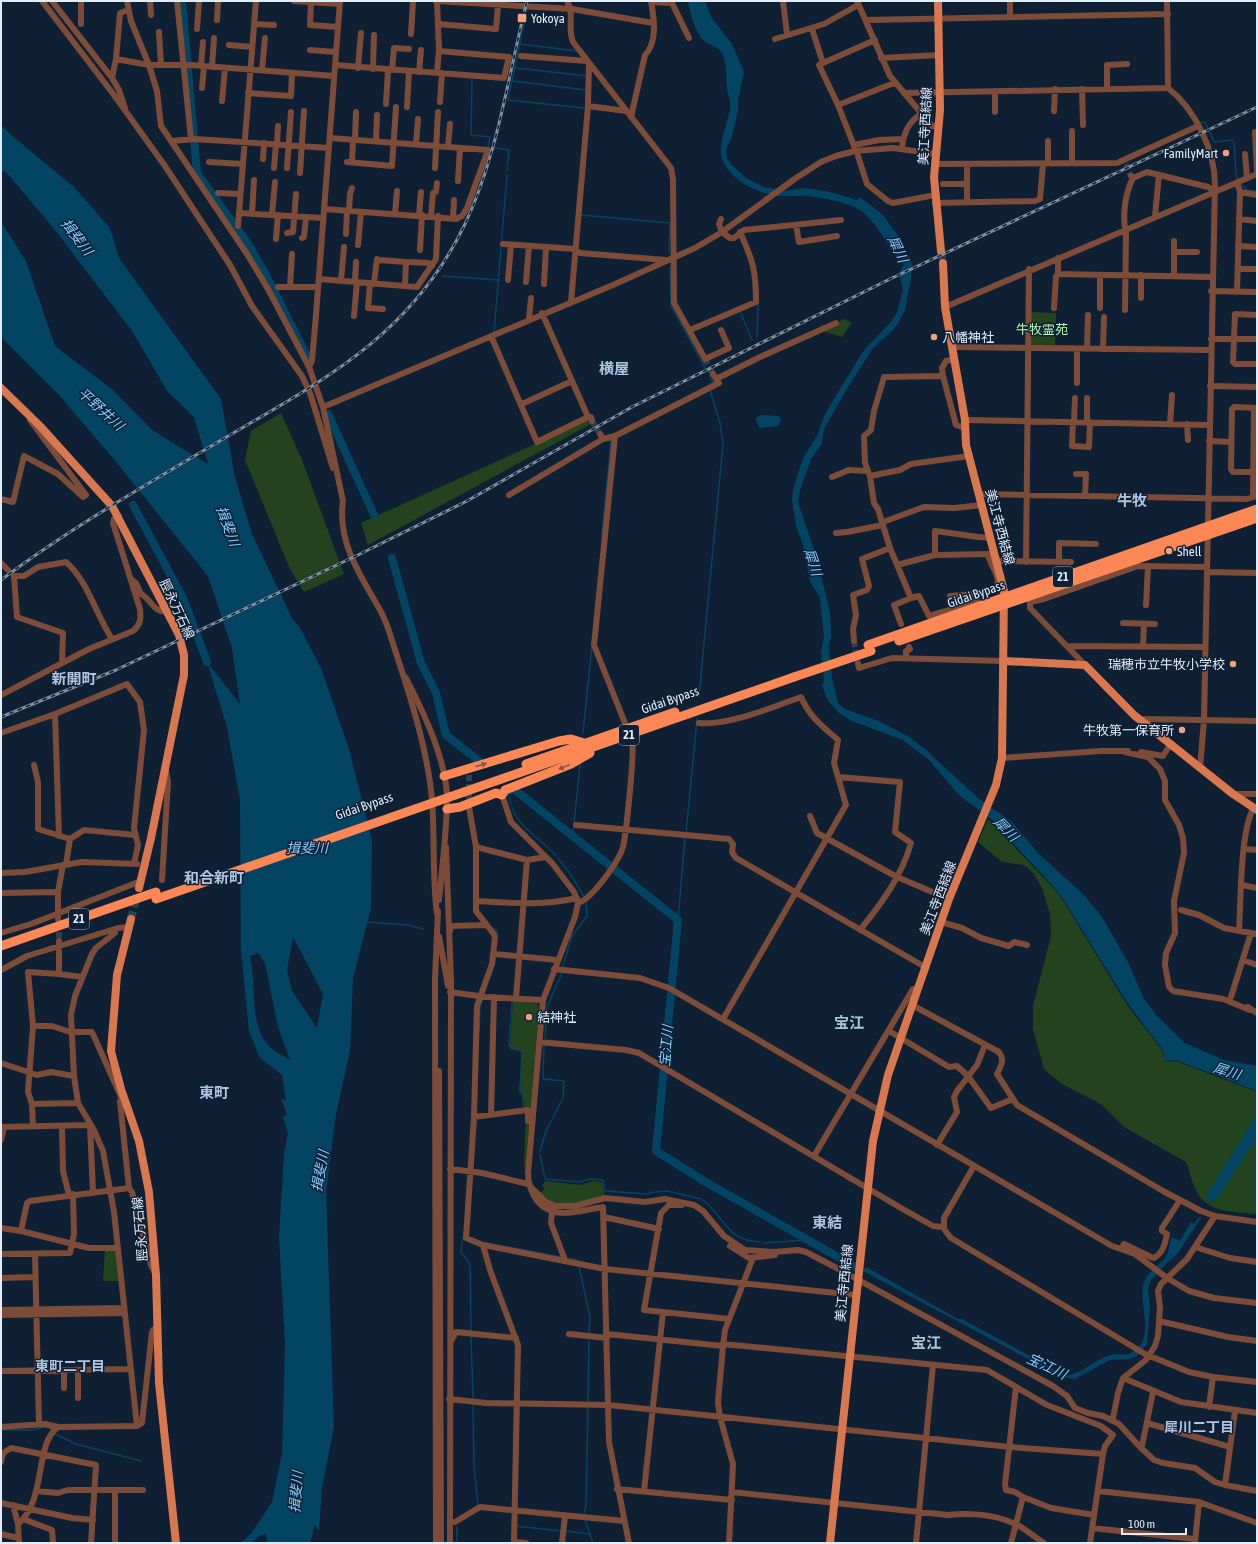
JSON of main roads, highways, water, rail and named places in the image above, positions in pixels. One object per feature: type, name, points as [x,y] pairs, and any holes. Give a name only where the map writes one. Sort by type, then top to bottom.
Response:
[{"type":"highway","name":"Gidai Bypass","points":[[1,952],[156,896],[463,789],[597,746],[628,732],[1207,530],[1257,509]]},
{"type":"highway","name":"Gidai Bypass","points":[[1207,530],[1257,518]]},
{"type":"highway","name":"Gidai Bypass","points":[[463,789],[584,743],[628,732]]},
{"type":"highway","points":[[444,776],[559,741],[571,739],[584,743]]},
{"type":"highway","points":[[447,809],[460,807],[496,793],[502,795],[505,790],[570,764],[593,752],[597,746]]},
{"type":"highway","name":"Gidai Bypass","points":[[1,944],[156,896]]},
{"type":"main road","name":"美江寺西結線","points":[[938,1],[940,92],[939,127],[934,164],[935,199],[941,252]]},
{"type":"main road","name":"美江寺西結線","points":[[830,1543],[872,1141],[888,1075],[949,899],[998,780],[1002,758],[1004,601],[969,456],[945,306],[943,263]]},
{"type":"main road","name":"脛永万石線","points":[[1,388],[20,406],[100,491],[119,516],[179,635],[184,655],[184,675],[140,884]]},
{"type":"main road","points":[[1004,661],[1085,665],[1141,721],[1233,794],[1255,809]]},
{"type":"main road","name":"脛永万石線","points":[[130,923],[117,975],[111,1040],[113,1061],[123,1099],[139,1141],[146,1174],[156,1274],[159,1383],[176,1543]]},
{"type":"water","name":"犀川","points":[[688,1],[705,1],[712,18],[732,44],[744,72],[738,101],[738,111],[732,136],[726,150],[727,158],[731,164],[746,178],[764,187],[786,191],[805,188],[830,192],[857,200],[860,197],[882,214],[899,237],[912,263],[911,278],[905,310],[894,329],[873,348],[845,392],[824,429],[822,443],[811,459],[800,490],[798,502],[817,559],[830,612],[831,635],[829,648],[832,678],[838,703],[845,709],[881,722],[909,737],[925,749],[978,798],[1012,822],[1038,853],[1084,895],[1102,917],[1129,964],[1143,997],[1157,1016],[1185,1043],[1224,1060],[1257,1066],[1257,1091],[1176,1060],[1167,1061],[1164,1059],[1163,1050],[1128,1004],[1060,894],[991,819],[959,795],[929,760],[903,740],[852,721],[839,713],[828,701],[822,685],[824,681],[821,653],[824,637],[820,598],[810,581],[803,545],[796,526],[792,499],[794,486],[803,458],[817,436],[825,414],[835,397],[864,350],[891,322],[897,312],[903,290],[899,273],[904,264],[891,249],[875,224],[861,211],[852,206],[818,197],[771,195],[754,189],[731,173],[722,158],[721,152],[722,139],[730,105],[724,56],[717,48],[707,43],[700,37],[693,22]]},
{"type":"water","points":[[1,125],[74,187],[110,228],[119,258],[221,399],[235,477],[252,534],[292,618],[300,628],[321,668],[349,749],[372,840],[371,908],[353,979],[350,1051],[336,1114],[326,1191],[334,1427],[322,1488],[319,1531],[315,1525],[310,1543],[267,1543],[266,1534],[259,1536],[251,1543],[241,1543],[253,1531],[272,1502],[282,1454],[285,1343],[279,1237],[284,1153],[288,1134],[283,1117],[287,1114],[281,1099],[286,1100],[282,1075],[260,1058],[249,1031],[241,950],[240,800],[227,727],[207,662],[240,704],[232,648],[208,576],[112,457],[59,395],[1,337],[1,222],[26,261],[55,346],[113,390],[152,430],[208,464],[194,417],[168,392],[132,331],[55,230],[6,172],[1,171]],"holes":[[[293,937],[323,994],[317,1028],[292,991],[287,971]],[[258,953],[265,963],[278,1027],[290,1060],[269,1046],[262,1037],[258,1027],[254,1003],[250,956]]]},
{"type":"water","points":[[761,415],[779,416],[781,420],[778,426],[760,428],[756,418]]},
{"type":"water","points":[[1257,1114],[1257,1138],[1218,1198],[1212,1202],[1206,1198],[1208,1192]]},
{"type":"water","name":"宝江川","points":[[1199,1217],[1201,1218],[1178,1253],[1151,1280],[1148,1289],[1150,1307],[1147,1344],[1137,1356],[1130,1359],[1110,1360],[1075,1379],[1062,1377],[863,1271],[866,1267],[958,1319],[962,1319],[1059,1372],[1069,1375],[1080,1371],[1105,1357],[1113,1354],[1129,1354],[1139,1347],[1145,1330],[1143,1301],[1144,1282],[1149,1274],[1165,1258],[1172,1237],[1180,1241],[1191,1222],[1194,1224]]},
{"type":"waterway","points":[[182,1],[197,173],[247,242],[266,275],[308,358]]},
{"type":"waterway","points":[[527,9],[508,100],[584,108]]},
{"type":"waterway","points":[[519,44],[577,51]]},
{"type":"waterway","points":[[516,68],[587,76]]},
{"type":"waterway","points":[[472,80],[471,135],[490,137],[488,146]]},
{"type":"waterway","points":[[513,81],[586,90]]},
{"type":"waterway","points":[[1199,123],[1205,122],[1214,142],[1232,140],[1234,142],[1236,175],[1238,179]]},
{"type":"waterway","points":[[495,148],[509,150],[507,170]]},
{"type":"waterway","points":[[494,333],[507,175]]},
{"type":"waterway","points":[[1240,183],[1247,190],[1257,191]]},
{"type":"waterway","points":[[581,215],[670,223],[669,253]]},
{"type":"waterway","points":[[670,267],[671,306],[705,368]]},
{"type":"waterway","points":[[443,276],[498,280]]},
{"type":"waterway","points":[[757,337],[758,304]]},
{"type":"waterway","points":[[740,311],[752,340]]},
{"type":"waterway","points":[[709,375],[713,382],[709,385]]},
{"type":"waterway","points":[[699,696],[723,444],[720,423],[710,390]]},
{"type":"waterway","points":[[328,414],[374,515]]},
{"type":"waterway","points":[[602,535],[611,441],[607,440]]},
{"type":"waterway","points":[[133,505],[184,600],[207,662]]},
{"type":"waterway","points":[[392,558],[421,663],[436,693],[446,735],[480,762]]},
{"type":"waterway","points":[[583,733],[592,645]]},
{"type":"waterway","points":[[686,833],[697,719]]},
{"type":"waterway","points":[[574,823],[580,765]]},
{"type":"waterway","name":"宝江川","points":[[515,790],[678,920],[656,1151],[709,1184],[854,1266]]},
{"type":"waterway","points":[[511,804],[508,795],[516,791]]},
{"type":"waterway","points":[[512,807],[519,821],[556,856]]},
{"type":"waterway","points":[[572,835],[574,827]]},
{"type":"waterway","points":[[678,920],[685,837]]},
{"type":"waterway","points":[[558,858],[571,875],[584,897]]},
{"type":"waterway","points":[[563,966],[572,936],[587,916],[586,903]]},
{"type":"waterway","points":[[366,922],[408,925],[423,929]]},
{"type":"waterway","points":[[492,928],[497,931],[497,936]]},
{"type":"waterway","points":[[491,975],[496,955]]},
{"type":"waterway","points":[[545,1041],[547,1007],[562,973]]},
{"type":"waterway","points":[[479,1033],[480,1007],[483,999]]},
{"type":"waterway","points":[[512,1002],[509,1046],[522,1051],[520,1092],[522,1092],[524,1109]]},
{"type":"waterway","points":[[540,1151],[546,1131],[563,1098],[564,1081],[543,1079],[544,1044]]},
{"type":"waterway","points":[[540,1154],[545,1179],[579,1182],[591,1179],[603,1180],[605,1191],[647,1194],[654,1192]]},
{"type":"waterway","points":[[656,1192],[667,1191],[701,1199]]},
{"type":"waterway","points":[[703,1200],[733,1233],[740,1238],[760,1242]]},
{"type":"waterway","points":[[463,1237],[461,1252],[470,1264],[471,1331]]},
{"type":"waterway","points":[[763,1243],[808,1240]]},
{"type":"waterway","points":[[486,1243],[561,1257]]},
{"type":"waterway","points":[[568,1258],[577,1260]]},
{"type":"waterway","points":[[579,1266],[590,1317],[589,1333]]},
{"type":"waterway","points":[[471,1335],[473,1399]]},
{"type":"waterway","points":[[588,1401],[589,1337]]},
{"type":"waterway","points":[[473,1403],[474,1467],[478,1505]]},
{"type":"waterway","points":[[584,1516],[586,1503],[588,1408]]},
{"type":"waterway","points":[[1,1430],[32,1430],[44,1427],[50,1428],[53,1431]]},
{"type":"waterway","points":[[55,1434],[76,1444],[141,1461]]},
{"type":"waterway","points":[[585,1520],[593,1543]]},
{"type":"waterway","points":[[516,1526],[561,1531]]},
{"type":"waterway","points":[[457,1527],[457,1543]]},
{"type":"waterway","points":[[565,1531],[590,1534]]},
{"type":"tunnel","points":[[1126,164],[1131,176]]},
{"type":"tunnel","points":[[941,251],[943,263]]},
{"type":"tunnel","points":[[705,359],[713,374]]},
{"type":"tunnel","points":[[592,421],[600,434]]},
{"type":"tunnel","points":[[854,641],[858,664]]},
{"type":"tunnel","points":[[469,766],[469,805]]},
{"type":"tunnel","points":[[131,919],[137,895]]},
{"type":"tunnel","points":[[59,923],[59,941]]},
{"type":"railway","points":[[1,580],[53,543],[107,508],[292,399],[327,376],[360,353],[390,327],[418,297],[443,263],[465,224],[476,198],[494,143],[527,1]]},
{"type":"railway","points":[[1,717],[116,670],[360,554],[467,501],[632,407],[890,279],[1257,107]]},
{"type":"place","name":"Yokoya","points":[[522,18]]},
{"type":"place","name":"FamilyMart","points":[[1226,153]]},
{"type":"place","name":"八幡神社","points":[[934,337]]},
{"type":"place","name":"Shell","points":[[1169,551]]},
{"type":"place","name":"瑞穂市立牛牧小学校","points":[[1233,664]]},
{"type":"place","name":"牛牧第一保育所","points":[[1182,730]]},
{"type":"place","name":"結神社","points":[[529,1017]]},
{"type":"district","name":"横屋","points":[[614,368]]},
{"type":"district","name":"牛牧","points":[[1132,500]]},
{"type":"district","name":"新開町","points":[[74,678]]},
{"type":"district","name":"和合新町","points":[[214,877]]},
{"type":"district","name":"宝江","points":[[849,1022]]},
{"type":"district","name":"東町","points":[[214,1092]]},
{"type":"district","name":"東結","points":[[827,1222]]},
{"type":"district","name":"宝江","points":[[926,1342]]},
{"type":"district","name":"東町二丁目","points":[[70,1366]]},
{"type":"district","name":"犀川二丁目","points":[[1199,1427]]},
{"type":"water label","name":"揖斐川","points":[[77,237]]},
{"type":"water label","name":"平野井川","points":[[101,409]]},
{"type":"water label","name":"揖斐川","points":[[228,526]]},
{"type":"water label","name":"揖斐川","points":[[307,848]]},
{"type":"water label","name":"揖斐川","points":[[320,1171]]},
{"type":"water label","name":"揖斐川","points":[[296,1492]]},
{"type":"park label","name":"牛牧霊苑","points":[[1042,329]]}]
